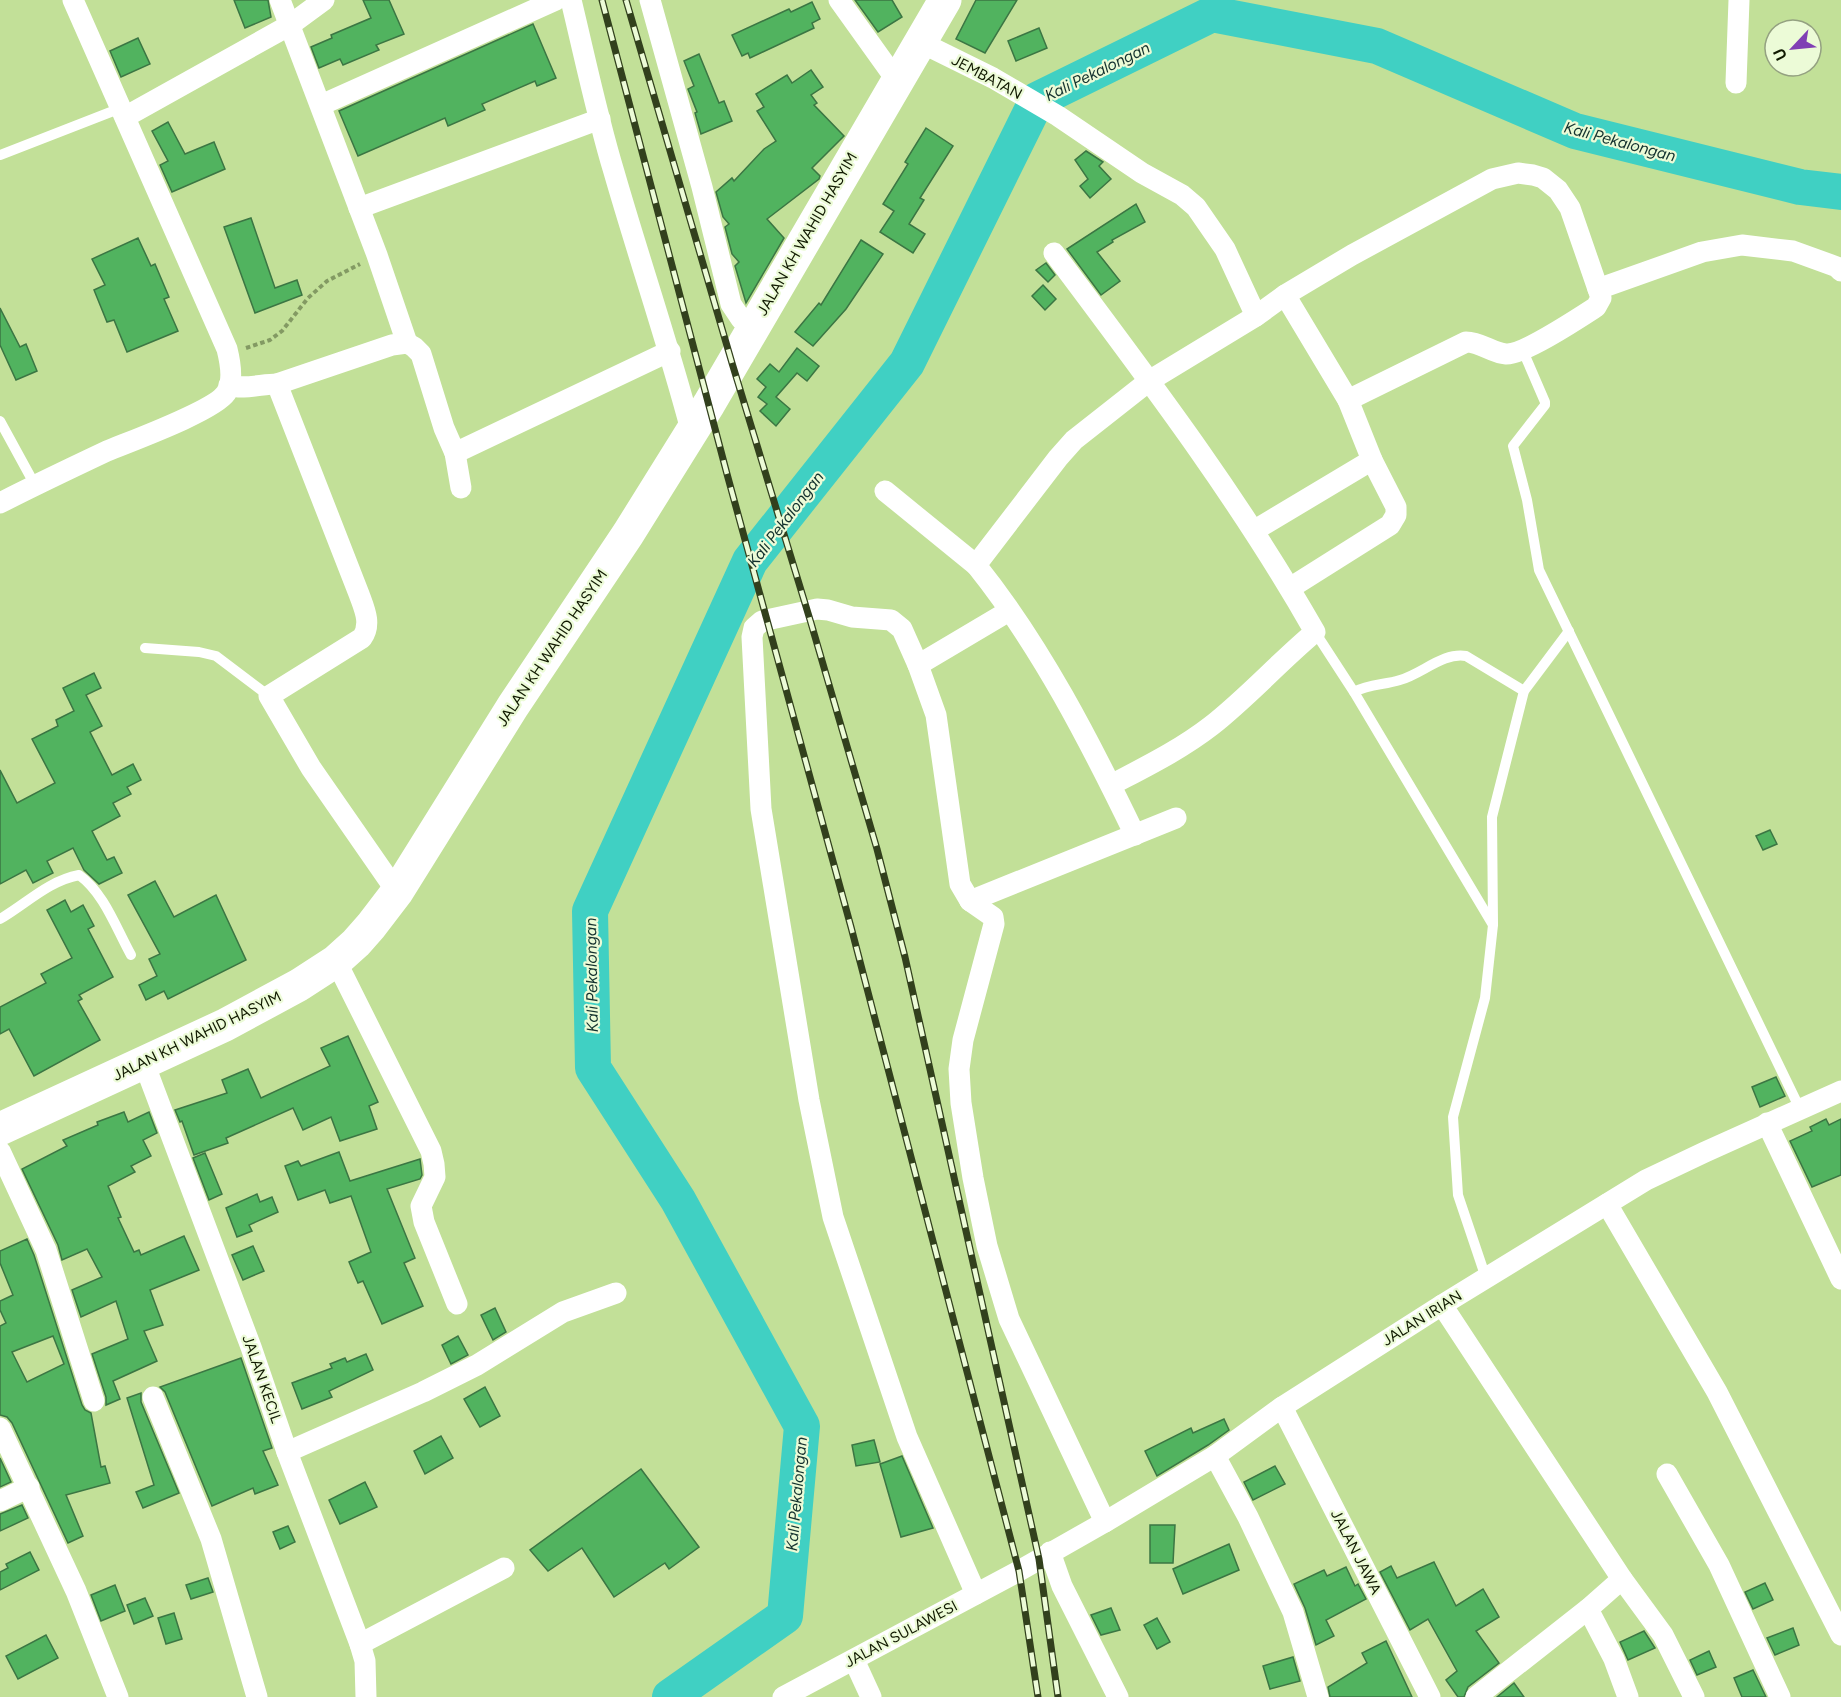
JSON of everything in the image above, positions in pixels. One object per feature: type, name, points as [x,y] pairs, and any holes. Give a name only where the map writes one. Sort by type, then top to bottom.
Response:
[{"type":"main road","name":"JALAN KH WAHID HASYIM","points":[[0,1129],[225,1025],[299,985],[336,960],[371,926],[397,892],[513,706],[628,534],[754,327],[945,0]]},
{"type":"street","points":[[0,503],[189,416],[217,401],[230,385],[227,349],[73,0]]},
{"type":"street","points":[[280,0],[360,208],[407,343]]},
{"type":"street","points":[[123,112],[290,25],[324,0]]},
{"type":"street","points":[[321,105],[556,0]]},
{"type":"street","points":[[571,0],[614,172],[670,351],[691,430]]},
{"type":"street","points":[[650,0],[702,187],[731,304],[741,319],[754,327]]},
{"type":"street","points":[[839,0],[897,81]]},
{"type":"street","points":[[1736,83],[1739,0]]},
{"type":"street","name":"JEMBATAN","points":[[920,42],[993,78],[1046,109],[1143,173],[1182,195],[1196,207],[1225,249],[1256,316]]},
{"type":"street","points":[[360,208],[600,119]]},
{"type":"street","points":[[976,565],[1074,440],[1149,381],[1256,316],[1285,295],[1492,179],[1518,173],[1533,175],[1543,178],[1558,190],[1570,208],[1601,298],[1596,307],[1523,351],[1502,354],[1475,342],[1466,342],[1348,400]]},
{"type":"street","points":[[1598,289],[1702,252],[1742,245],[1793,251],[1837,267],[1841,271]]},
{"type":"street","points":[[1054,253],[1255,530],[1315,632],[1210,727],[1172,752],[1111,785]]},
{"type":"street","points":[[1285,295],[1348,400],[1372,460],[1395,507],[1395,520],[1290,588]]},
{"type":"street","points":[[230,385],[240,387],[277,384],[392,345],[407,343],[414,346],[420,354],[444,428],[455,453],[460,488]]},
{"type":"street","points":[[455,453],[670,351]]},
{"type":"street","points":[[277,384],[359,594],[366,613],[367,626],[362,638],[269,696],[311,768],[397,892]]},
{"type":"street","points":[[1255,530],[1372,460]]},
{"type":"street","points":[[885,491],[976,565],[1046,666],[1111,785],[1135,835]]},
{"type":"street","points":[[976,1594],[907,1437],[833,1217],[809,1100],[761,809],[752,637],[754,628],[762,621],[817,609],[891,620],[902,629],[918,665],[936,715],[960,884],[970,901],[993,917],[994,924],[963,1040],[959,1069],[961,1103],[987,1246],[1009,1319],[1105,1522]]},
{"type":"street","points":[[918,665],[1009,611]]},
{"type":"street","points":[[970,901],[1176,818]]},
{"type":"street","points":[[336,960],[430,1151],[435,1178],[421,1206],[424,1222],[457,1304]]},
{"type":"street","name":"JALAN KECIL","points":[[144,1063],[360,1644],[365,1661],[366,1697]]},
{"type":"street","name":"JALAN IRIAN","points":[[1019,1571],[1215,1456],[1282,1407],[1442,1305],[1646,1180],[1841,1091]]},
{"type":"street","points":[[1767,1123],[1841,1279]]},
{"type":"street","points":[[0,1151],[46,1250],[94,1401]]},
{"type":"street","points":[[1606,1204],[1717,1392],[1841,1635]]},
{"type":"street","points":[[287,1452],[423,1392],[477,1365],[563,1312],[616,1293]]},
{"type":"street","points":[[1442,1305],[1622,1579],[1663,1635],[1694,1697]]},
{"type":"street","points":[[153,1397],[211,1539],[257,1697]]},
{"type":"street","name":"JALAN JAWA","points":[[1282,1407],[1430,1697]]},
{"type":"street","points":[[0,1428],[76,1591],[118,1697]]},
{"type":"street","points":[[1215,1456],[1248,1517],[1293,1612],[1317,1697]]},
{"type":"street","points":[[1667,1474],[1719,1565],[1780,1697]]},
{"type":"street","points":[[0,1501],[29,1487]]},
{"type":"street","points":[[1050,1552],[1062,1586],[1118,1697]]},
{"type":"street","points":[[360,1644],[504,1568]]},
{"type":"street","name":"JALAN SULAWESI","points":[[783,1697],[1019,1571]]},
{"type":"street","points":[[1476,1697],[1588,1609],[1622,1579]]},
{"type":"street","points":[[1588,1609],[1614,1659],[1628,1697]]},
{"type":"street","points":[[854,1660],[871,1697]]},
{"type":"lane","points":[[0,155],[123,112]]},
{"type":"lane","points":[[1523,351],[1545,405],[1515,441],[1514,452],[1527,500],[1539,570],[1800,1109]]},
{"type":"lane","points":[[0,421],[35,485]]},
{"type":"lane","points":[[1486,1278],[1458,1195],[1453,1118],[1485,998],[1493,925],[1492,817],[1524,691],[1569,631]]},
{"type":"lane","points":[[1315,632],[1354,692],[1493,925]]},
{"type":"lane","points":[[145,648],[199,652],[216,656],[269,696]]},
{"type":"lane","points":[[1354,692],[1363,687],[1400,680],[1458,655],[1466,656],[1524,691]]},
{"type":"lane","points":[[0,918],[51,885],[67,877],[79,875],[97,893],[131,955]]},
{"type":"path","points":[[227,349],[242,349],[270,340],[282,331],[308,298],[327,281],[377,255]]},
{"type":"building","points":[[234,0],[268,0],[271,17],[245,28]]},
{"type":"building","points":[[363,0],[389,0],[404,34],[376,45],[379,50],[343,65],[340,59],[319,68],[311,47],[332,38],[331,35],[371,18]]},
{"type":"building","points":[[855,0],[892,0],[902,17],[878,32]]},
{"type":"building","points":[[976,0],[1017,0],[985,53],[956,39]]},
{"type":"building","points":[[812,2],[820,19],[812,23],[814,28],[750,58],[748,53],[742,56],[732,35],[789,9],[791,12]]},
{"type":"building","points":[[533,24],[556,78],[537,86],[535,81],[482,104],[485,110],[448,126],[445,118],[358,156],[339,111]]},
{"type":"building","points":[[1039,28],[1047,48],[1016,61],[1008,41]]},
{"type":"building","points":[[138,38],[150,64],[121,77],[110,51]]},
{"type":"building","points":[[699,54],[719,103],[724,101],[732,121],[701,134],[695,113],[697,112],[688,89],[694,86],[684,61]]},
{"type":"building","points":[[811,70],[823,87],[811,95],[817,103],[814,105],[844,136],[812,168],[820,176],[819,179],[767,219],[784,238],[746,303],[735,266],[739,262],[732,254],[725,227],[729,224],[723,217],[716,192],[732,178],[734,181],[764,149],[776,141],[757,111],[764,107],[756,94],[787,75],[792,83]]},
{"type":"building","points":[[168,122],[185,154],[214,142],[225,169],[172,192],[160,165],[168,161],[152,131]]},
{"type":"building","points":[[926,128],[953,146],[920,198],[924,200],[909,224],[925,234],[913,253],[880,232],[894,211],[883,204],[908,164],[905,162]]},
{"type":"building","points":[[1086,151],[1103,162],[1099,166],[1111,179],[1090,198],[1080,186],[1088,179],[1075,160]]},
{"type":"building","points":[[1136,204],[1145,222],[1112,240],[1113,242],[1097,252],[1120,281],[1101,295],[1067,249]]},
{"type":"building","points":[[251,218],[275,288],[297,280],[302,295],[255,313],[224,227]]},
{"type":"building","points":[[138,238],[151,266],[155,264],[169,297],[164,299],[178,331],[127,352],[114,320],[107,322],[94,290],[105,285],[92,259]]},
{"type":"building","points":[[861,240],[883,254],[846,309],[813,346],[795,332],[819,303],[821,305]]},
{"type":"building","points":[[1046,263],[1055,275],[1048,282],[1036,270]]},
{"type":"building","points":[[1043,285],[1056,299],[1045,310],[1032,296]]},
{"type":"building","points":[[0,308],[20,347],[26,344],[37,371],[16,380],[0,345]]},
{"type":"building","points":[[797,348],[819,366],[807,381],[797,373],[776,397],[790,409],[776,426],[760,411],[767,404],[758,397],[766,387],[757,379],[770,364],[779,372]]},
{"type":"building","points":[[94,673],[101,688],[86,695],[102,726],[90,732],[112,775],[133,764],[141,780],[127,787],[131,794],[113,803],[120,816],[92,831],[107,860],[114,857],[122,873],[99,884],[84,870],[73,848],[47,861],[53,873],[33,883],[26,870],[0,884],[0,770],[17,803],[55,783],[32,739],[58,726],[56,720],[74,711],[63,688]]},
{"type":"building","points":[[1770,830],[1777,844],[1763,850],[1756,836]]},
{"type":"building","points":[[155,881],[174,917],[216,895],[246,960],[168,999],[164,991],[146,1000],[139,985],[157,976],[149,959],[160,954],[128,895]]},
{"type":"building","points":[[65,900],[71,912],[83,905],[94,926],[88,929],[113,977],[79,995],[82,999],[78,1001],[100,1040],[34,1076],[9,1029],[0,1034],[0,1007],[46,983],[41,974],[72,958],[47,910]]},
{"type":"building","points":[[348,1036],[378,1102],[369,1106],[377,1129],[340,1141],[331,1117],[303,1130],[293,1108],[226,1138],[228,1143],[194,1155],[182,1121],[180,1122],[175,1110],[227,1093],[222,1080],[248,1069],[261,1098],[330,1066],[321,1048]]},
{"type":"building","points":[[1776,1077],[1785,1096],[1760,1107],[1752,1087]]},
{"type":"building","points":[[124,1112],[128,1122],[149,1112],[157,1133],[143,1140],[151,1156],[131,1166],[135,1172],[108,1186],[121,1217],[118,1218],[134,1252],[139,1250],[141,1255],[184,1236],[199,1270],[150,1290],[163,1325],[144,1331],[157,1361],[113,1381],[120,1399],[106,1405],[106,1397],[92,1354],[128,1339],[116,1301],[81,1317],[72,1290],[102,1277],[87,1249],[62,1260],[58,1245],[22,1169],[67,1146],[63,1140],[98,1125],[97,1122]]},
{"type":"building","points":[[1826,1119],[1829,1125],[1841,1119],[1841,1175],[1812,1187],[1790,1141],[1812,1131],[1810,1127]]},
{"type":"building","points":[[339,1152],[350,1181],[420,1159],[422,1175],[420,1179],[387,1189],[415,1258],[404,1263],[423,1306],[382,1324],[363,1281],[358,1283],[349,1262],[371,1252],[351,1196],[330,1203],[325,1190],[298,1200],[285,1166],[298,1161],[301,1166]]},
{"type":"building","points":[[205,1153],[222,1194],[209,1200],[193,1158]]},
{"type":"building","points":[[257,1194],[260,1202],[272,1197],[278,1212],[249,1225],[252,1231],[237,1237],[226,1208]]},
{"type":"building","points":[[27,1239],[82,1405],[91,1413],[101,1467],[105,1466],[110,1483],[66,1495],[83,1536],[68,1543],[12,1423],[7,1417],[0,1415],[0,1326],[6,1323],[0,1310],[0,1301],[13,1295],[0,1263],[0,1251]],"holes":[[[53,1336],[64,1364],[27,1382],[12,1352]]]},
{"type":"building","points":[[253,1246],[264,1271],[243,1280],[232,1255]]},
{"type":"building","points":[[495,1308],[506,1332],[493,1340],[481,1315]]},
{"type":"building","points":[[458,1336],[468,1355],[451,1364],[442,1345]]},
{"type":"building","points":[[366,1354],[373,1370],[329,1391],[332,1397],[302,1409],[292,1383],[332,1368],[330,1364],[345,1358],[347,1362]]},
{"type":"building","points":[[241,1358],[272,1448],[263,1451],[278,1485],[255,1494],[253,1488],[212,1506],[165,1392],[160,1387]]},
{"type":"building","points":[[485,1387],[500,1416],[480,1427],[464,1399]]},
{"type":"building","points":[[141,1393],[141,1402],[179,1493],[143,1508],[136,1492],[154,1485],[127,1398]]},
{"type":"building","points":[[1224,1419],[1229,1430],[1157,1476],[1145,1451],[1191,1428],[1193,1433]]},
{"type":"building","points":[[441,1436],[453,1458],[425,1474],[414,1451]]},
{"type":"building","points":[[874,1440],[880,1462],[856,1466],[852,1445]]},
{"type":"building","points":[[902,1456],[933,1528],[901,1537],[880,1464]]},
{"type":"building","points":[[0,1458],[11,1482],[0,1487]]},
{"type":"building","points":[[1275,1466],[1285,1484],[1253,1500],[1244,1482]]},
{"type":"building","points":[[641,1469],[699,1547],[669,1569],[665,1563],[614,1597],[582,1548],[548,1571],[530,1550]]},
{"type":"building","points":[[365,1482],[377,1507],[340,1524],[329,1500]]},
{"type":"building","points":[[22,1505],[28,1518],[0,1531],[0,1514]]},
{"type":"building","points":[[1150,1525],[1175,1525],[1173,1563],[1150,1563]]},
{"type":"building","points":[[288,1526],[295,1542],[280,1549],[273,1532]]},
{"type":"building","points":[[1229,1544],[1239,1570],[1183,1594],[1173,1569]]},
{"type":"building","points":[[30,1552],[39,1570],[0,1590],[0,1572],[8,1568],[6,1564]]},
{"type":"building","points":[[1434,1562],[1456,1606],[1483,1589],[1499,1617],[1476,1631],[1499,1663],[1468,1687],[1464,1697],[1458,1697],[1446,1680],[1457,1671],[1428,1619],[1410,1630],[1380,1572],[1391,1566],[1397,1578]]},
{"type":"building","points":[[1346,1567],[1355,1586],[1358,1584],[1366,1599],[1326,1620],[1334,1636],[1316,1645],[1305,1608],[1294,1584],[1324,1570],[1327,1576]]},
{"type":"building","points":[[208,1578],[213,1592],[191,1599],[186,1585]]},
{"type":"building","points":[[1765,1583],[1773,1600],[1753,1609],[1745,1592]]},
{"type":"building","points":[[115,1585],[125,1611],[101,1621],[91,1595]]},
{"type":"building","points":[[145,1598],[153,1616],[134,1624],[127,1605]]},
{"type":"building","points":[[1111,1608],[1120,1630],[1101,1635],[1091,1615]]},
{"type":"building","points":[[174,1613],[182,1639],[166,1644],[158,1618]]},
{"type":"building","points":[[1157,1618],[1170,1642],[1157,1649],[1144,1625]]},
{"type":"building","points":[[1793,1628],[1799,1645],[1775,1655],[1767,1638]]},
{"type":"building","points":[[1644,1631],[1655,1648],[1628,1660],[1620,1642]]},
{"type":"building","points":[[46,1635],[58,1658],[18,1679],[6,1656]]},
{"type":"building","points":[[1386,1641],[1412,1697],[1330,1697],[1328,1687],[1367,1663],[1362,1653]]},
{"type":"building","points":[[1709,1651],[1716,1667],[1697,1675],[1690,1660]]},
{"type":"building","points":[[1293,1657],[1300,1681],[1270,1689],[1263,1666]]},
{"type":"building","points":[[1753,1670],[1766,1697],[1742,1697],[1734,1678]]},
{"type":"building","points":[[1514,1683],[1524,1697],[1497,1697]]},
{"type":"waterway","name":"Kali Pekalongan","points":[[670,1697],[785,1616],[802,1426],[678,1200],[593,1068],[590,911],[750,561],[907,363],[1037,100],[1212,14],[1377,46],[1575,131],[1800,187],[1841,192]]},
{"type":"railway","points":[[602,0],[727,474],[851,927],[1019,1571],[1038,1697]]},
{"type":"railway","points":[[626,0],[877,849],[905,957],[1039,1559],[1058,1697]]}]
